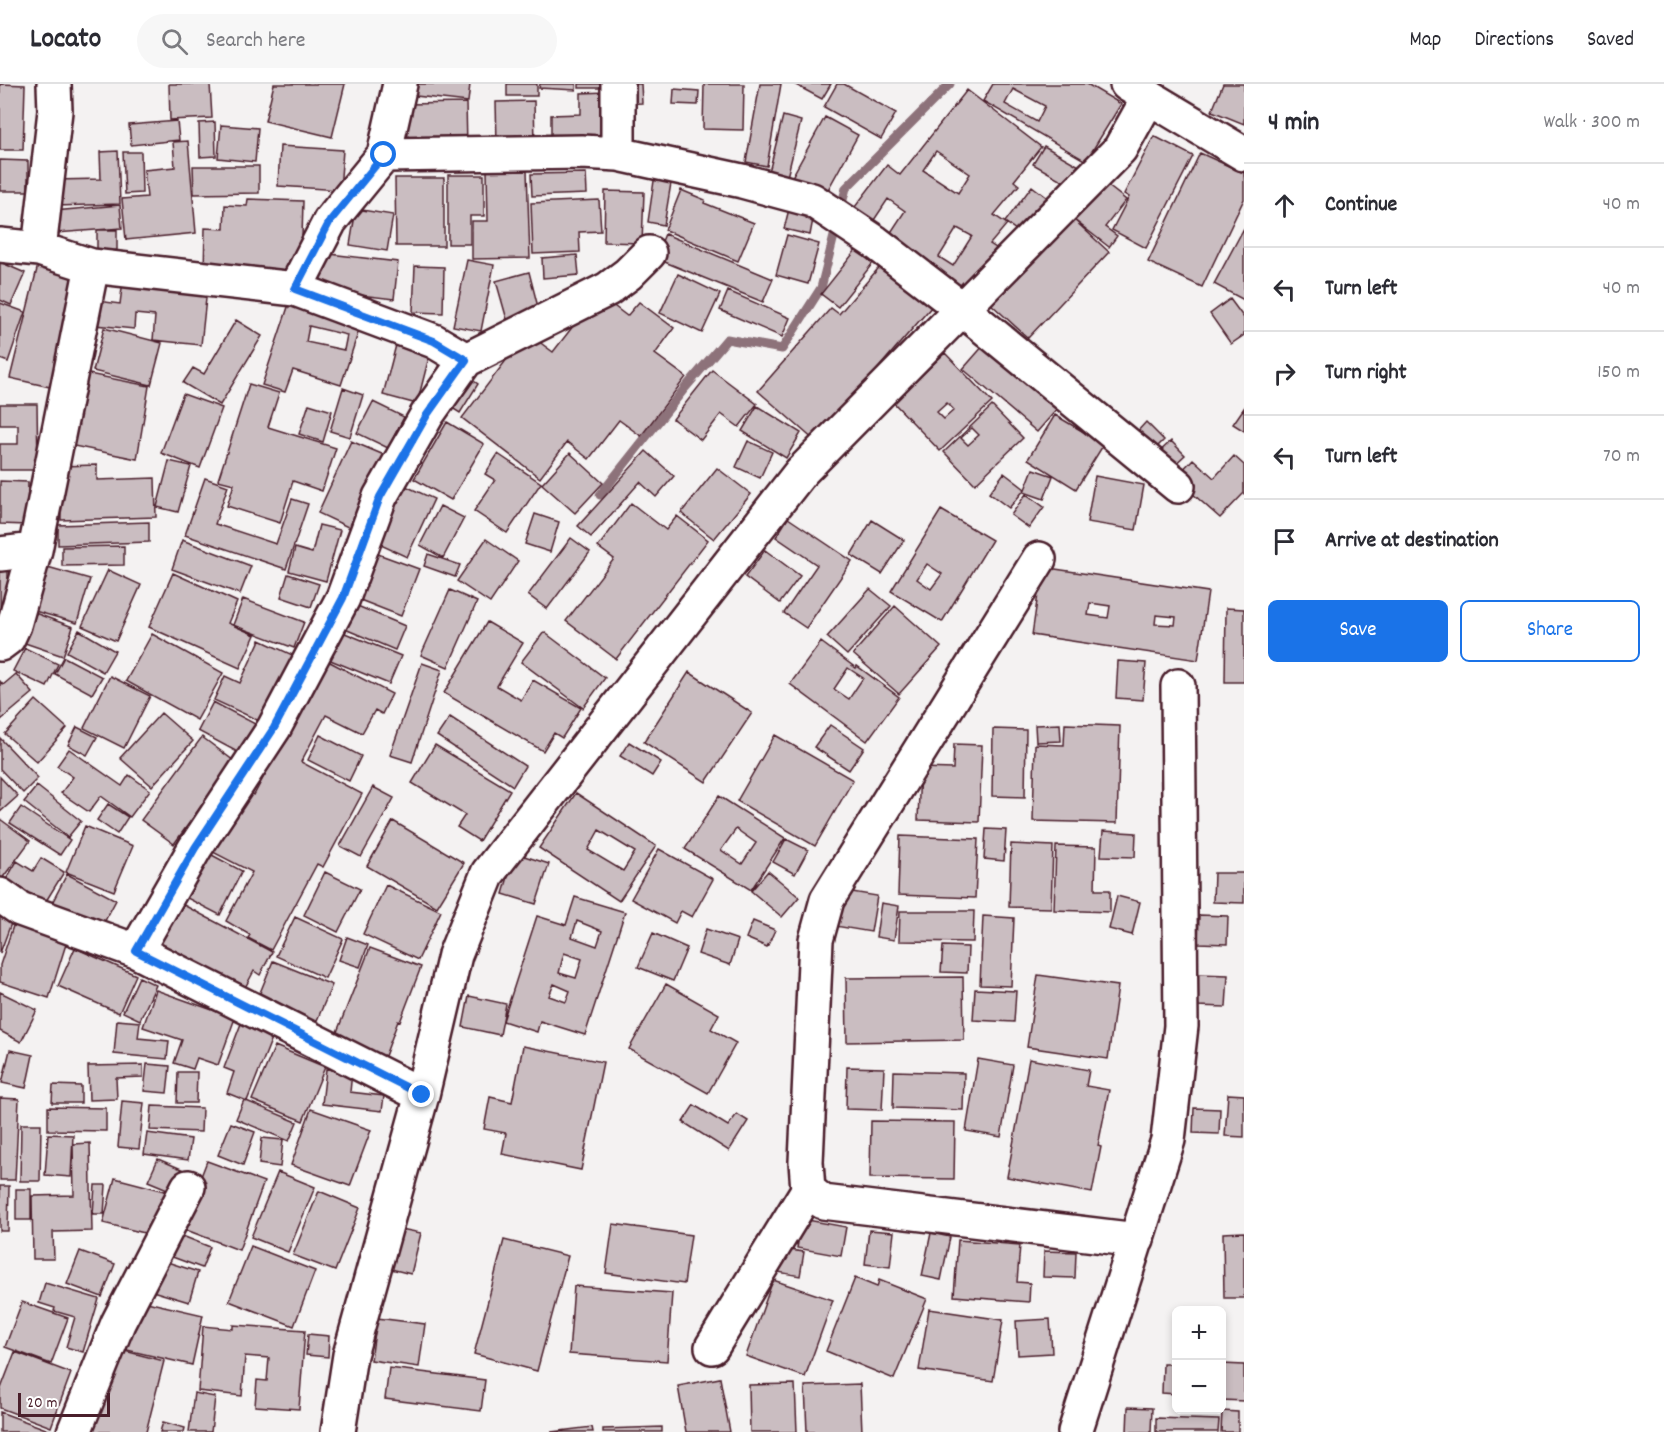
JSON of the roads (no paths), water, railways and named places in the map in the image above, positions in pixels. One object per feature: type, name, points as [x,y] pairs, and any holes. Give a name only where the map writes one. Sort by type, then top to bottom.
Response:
[{"type":"street","points":[[39,249],[55,111],[54,84]]},
{"type":"street","points":[[295,289],[330,221],[384,155],[400,84]]},
{"type":"street","points":[[618,84],[618,154]]},
{"type":"street","points":[[338,1432],[350,1355],[422,1095],[456,955],[488,873],[801,472],[1120,149],[1138,90],[1244,154]]},
{"type":"street","points":[[384,155],[582,152],[618,154],[742,181],[812,200],[875,242],[962,309],[1178,486]]},
{"type":"street","points":[[0,245],[39,249],[92,266],[295,289],[434,341],[466,360]]},
{"type":"street","points":[[136,951],[195,848],[274,728],[343,598],[380,497],[427,415],[466,360],[608,289],[628,274],[649,253]]},
{"type":"street","points":[[0,644],[8,638],[14,625],[35,550],[92,266]]},
{"type":"street","points":[[0,554],[35,550]]},
{"type":"street","points":[[712,1347],[808,1190],[806,1162],[816,940],[827,900],[1039,559]]},
{"type":"street","points":[[1075,1432],[1168,1140],[1182,1026],[1178,686]]},
{"type":"street","points":[[0,895],[20,909],[136,951],[422,1095]]},
{"type":"street","points":[[74,1432],[118,1323],[188,1187]]},
{"type":"street","points":[[808,1190],[823,1202],[1137,1239]]},
{"type":"waterway","points":[[600,495],[727,339],[782,349],[821,288],[846,188],[950,84]]}]
